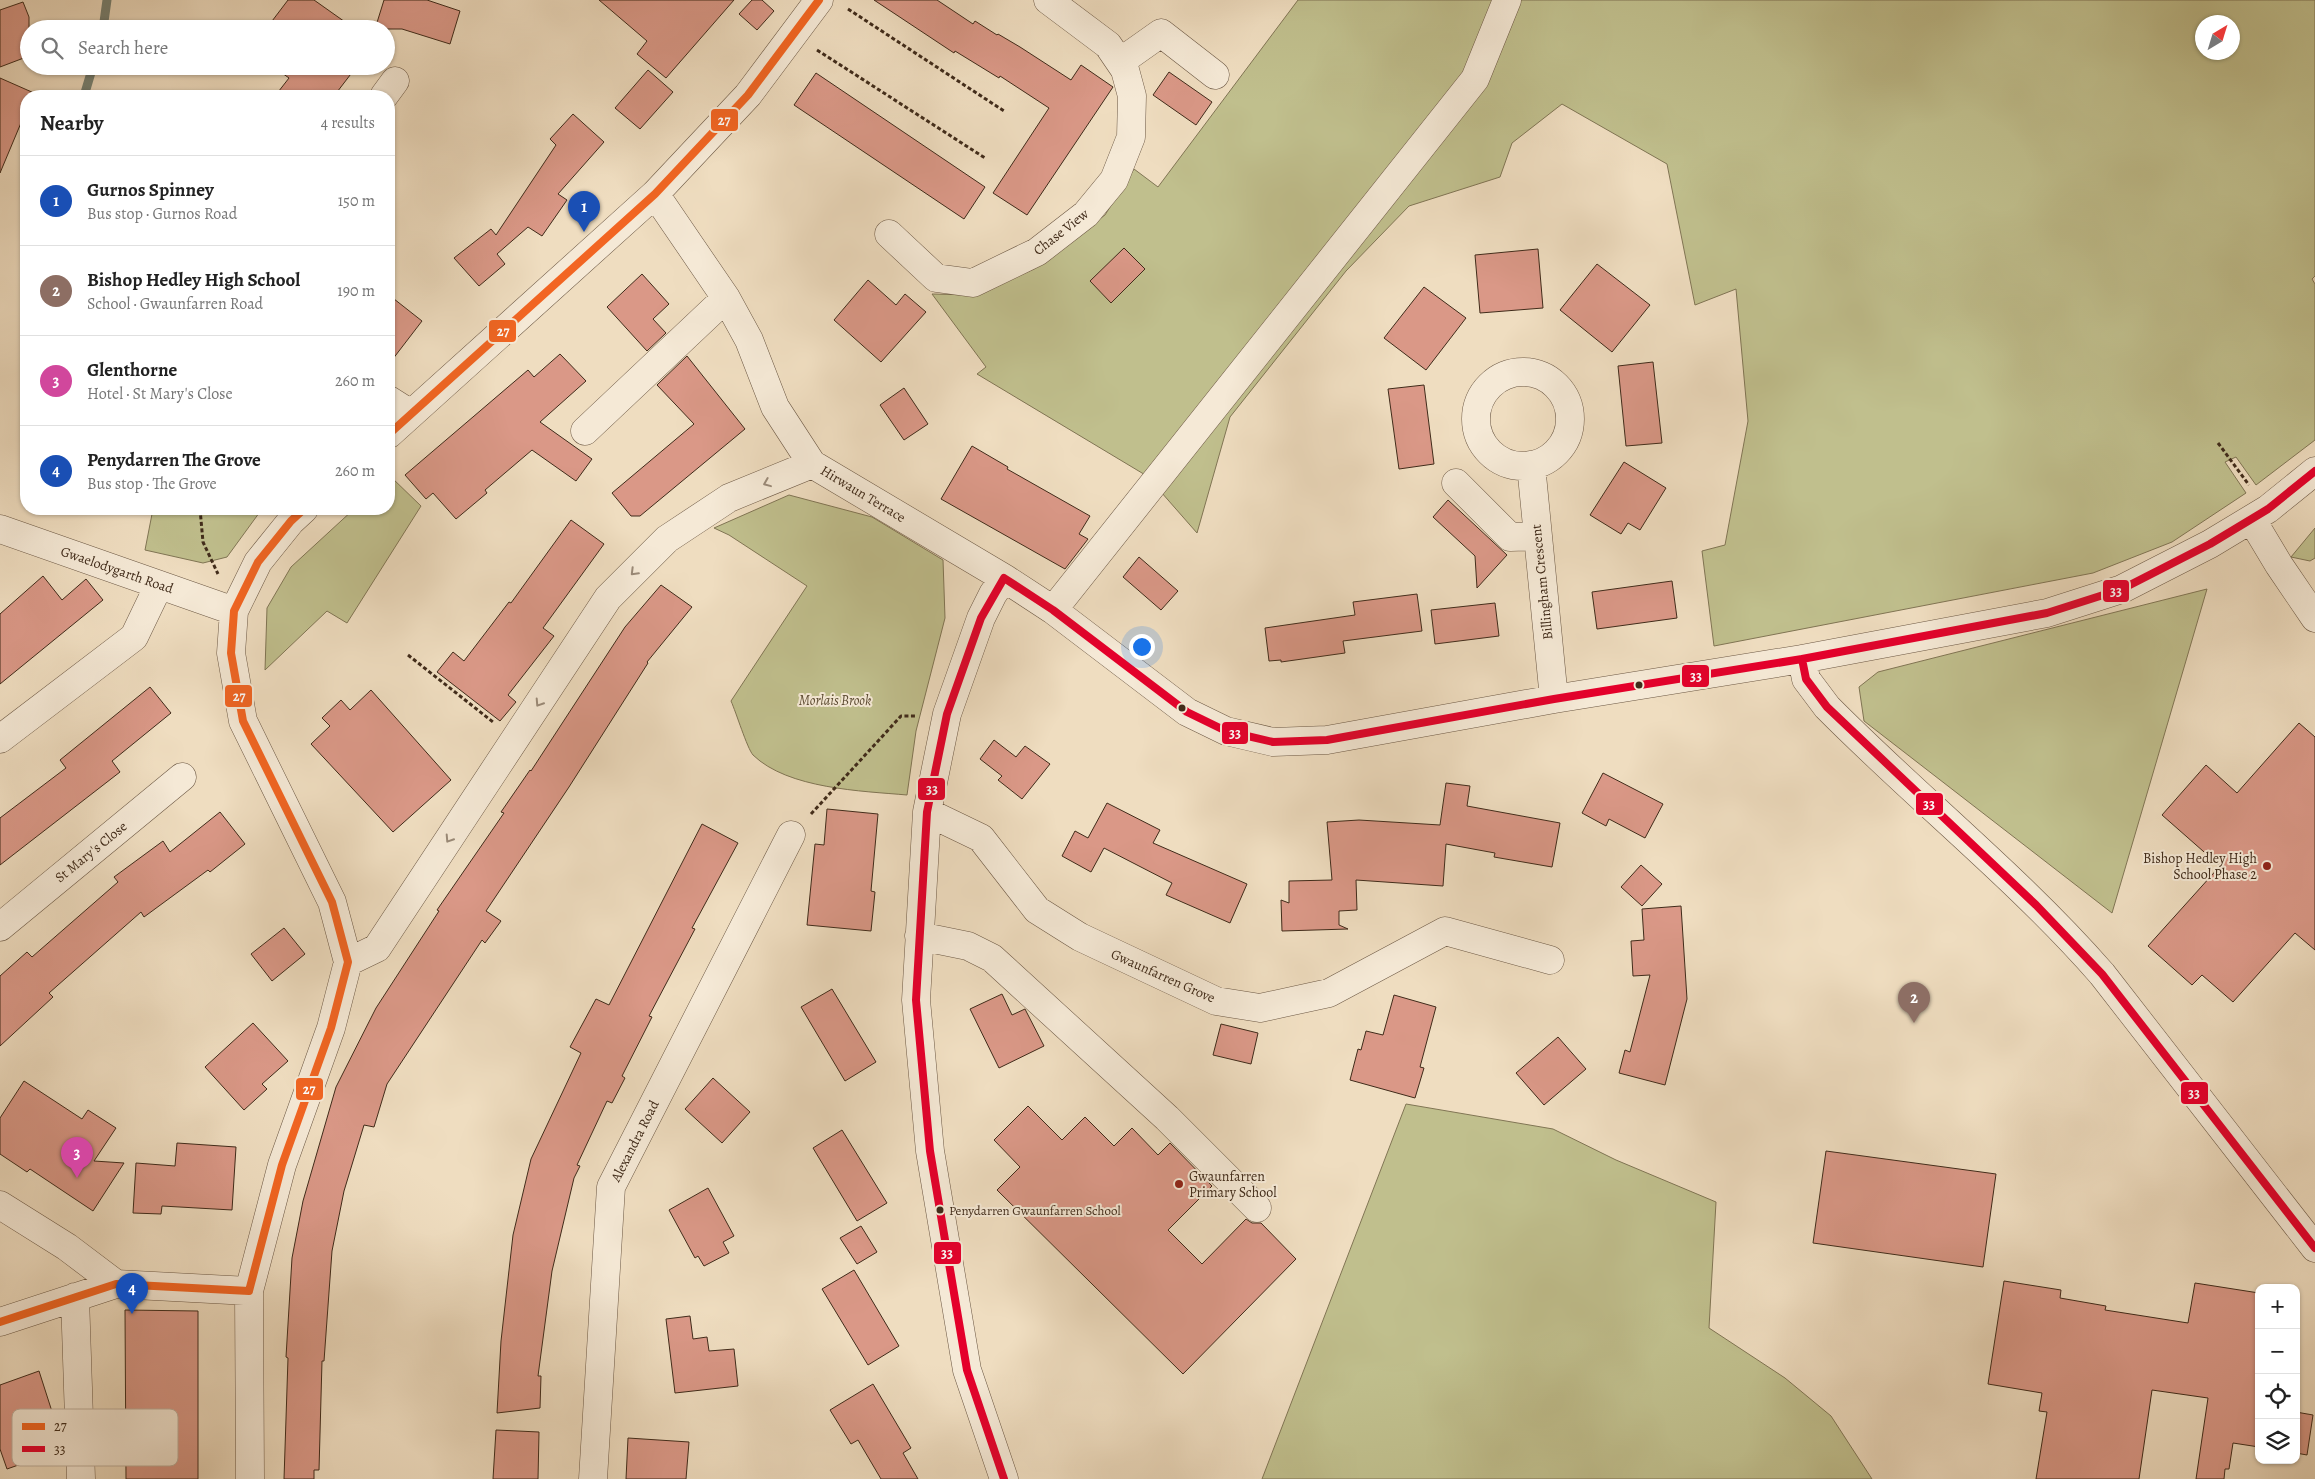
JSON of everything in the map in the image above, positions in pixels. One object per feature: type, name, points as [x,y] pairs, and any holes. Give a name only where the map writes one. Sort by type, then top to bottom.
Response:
[{"type":"street","name":"Chase View","points":[[889,234],[936,278],[973,283],[1037,252],[1086,214],[1114,180],[1131,137],[1132,96],[1125,70],[1108,45],[1048,0]]},
{"type":"street","points":[[1053,610],[1475,79],[1507,0]]},
{"type":"street","points":[[395,429],[655,194],[748,95],[793,35],[831,3]]},
{"type":"street","points":[[1120,62],[1161,34],[1215,75]]},
{"type":"street","name":"Hirwaun Terrace","points":[[655,194],[726,298],[749,340],[775,407],[812,464],[1004,578],[1053,610],[1187,712],[1226,731],[1273,742],[1327,740],[1554,699],[1802,659],[2047,614],[2122,589],[2252,520],[2315,471]]},
{"type":"street","points":[[584,431],[726,298]]},
{"type":"street","points":[[395,404],[411,414]]},
{"type":"street","points":[[348,962],[377,948],[608,598],[667,539],[729,498],[812,464]]},
{"type":"street","name":"Billingham Crescent","points":[[1531,465],[1554,699]]},
{"type":"street","points":[[1456,483],[1510,537],[1537,536]]},
{"type":"street","points":[[250,1479],[249,1291],[282,1165],[331,1028],[348,962],[332,902],[243,721],[231,653],[234,611],[258,562],[298,515]]},
{"type":"street","points":[[2252,520],[2279,565],[2306,586],[2315,618]]},
{"type":"street","name":"Gwaelodygarth Road","points":[[0,529],[234,611]]},
{"type":"street","points":[[1004,578],[993,594],[981,618],[947,714],[927,812],[916,1000],[930,1151],[967,1370],[1004,1479]]},
{"type":"street","points":[[0,739],[134,637],[159,585]]},
{"type":"street","points":[[1802,659],[1806,679],[1827,707],[2033,901],[2102,974],[2315,1248]]},
{"type":"street","name":"St Mary's Close","points":[[0,927],[182,777]]},
{"type":"street","name":"Gwaunfarren Grove","points":[[927,812],[981,838],[1037,910],[1080,937],[1216,1001],[1260,1008],[1329,994],[1446,931],[1550,960]]},
{"type":"street","name":"Alexandra Road","points":[[593,1479],[611,1187],[791,835]]},
{"type":"street","points":[[919,936],[968,946],[992,958],[1167,1118],[1256,1208]]},
{"type":"street","points":[[0,1205],[67,1247],[116,1284]]},
{"type":"street","points":[[0,1322],[116,1284],[249,1291]]},
{"type":"street","points":[[75,1297],[79,1409]]},
{"type":"street","points":[[81,1466],[81,1479]]},
{"type":"path","points":[[831,3],[1004,111]]},
{"type":"path","points":[[793,35],[985,158]]},
{"type":"path","points":[[2218,443],[2252,489]]},
{"type":"path","points":[[201,515],[203,542],[234,611]]},
{"type":"path","points":[[408,655],[515,739]]},
{"type":"path","points":[[791,835],[901,716],[947,714]]},
{"type":"green space","points":[[1298,0],[2315,0],[2315,276],[2312,279],[2315,284],[2315,440],[2256,485],[2236,457],[2225,462],[2246,493],[2172,542],[2093,573],[1714,646],[1702,551],[1725,545],[1748,421],[1736,289],[1695,305],[1667,164],[1562,104],[1512,143],[1500,177],[1409,206],[1346,271],[1230,417],[1197,533],[1147,476],[977,374],[986,367],[932,294],[972,295],[1034,269],[1105,215],[1134,169],[1158,187]]},
{"type":"green space","points":[[395,481],[421,506],[347,623],[327,611],[265,670],[267,608],[291,567],[347,515],[395,515]]},
{"type":"green space","name":"Morlais Brook","points":[[789,495],[872,517],[943,560],[945,618],[916,731],[907,795],[848,790],[805,782],[768,766],[753,755],[745,738],[731,701],[807,586],[729,535],[714,528]]},
{"type":"green space","points":[[152,515],[258,515],[227,557],[203,563],[145,550]]},
{"type":"green space","points":[[2315,528],[2315,558],[2310,561],[2291,557]]},
{"type":"green space","points":[[2207,589],[2112,913],[1864,721],[1859,687],[1878,672]]},
{"type":"green space","points":[[1406,1104],[1553,1129],[1616,1160],[1716,1202],[1709,1328],[1785,1378],[1831,1416],[1872,1479],[1262,1479]]},
{"type":"building","points":[[288,0],[314,0],[342,20],[273,20]]},
{"type":"building","points":[[384,0],[427,0],[460,11],[450,44],[402,29],[395,29],[395,20],[378,20]]},
{"type":"building","points":[[599,0],[734,0],[666,78],[637,54],[647,41]]},
{"type":"building","points":[[752,0],[762,0],[774,11],[757,30],[739,14]]},
{"type":"building","points":[[874,0],[937,0],[973,24],[975,21],[1020,47],[1071,80],[1081,65],[1113,87],[1027,215],[993,193],[1049,108],[1000,76],[999,78],[955,51],[954,53]]},
{"type":"building","points":[[23,2],[29,20],[20,20],[20,59],[0,67],[0,10]]},
{"type":"building","points":[[648,70],[673,92],[640,129],[615,108]]},
{"type":"building","points":[[1169,72],[1212,102],[1196,125],[1153,95]]},
{"type":"building","points":[[816,73],[985,187],[964,219],[794,105]]},
{"type":"building","points":[[285,75],[350,75],[339,90],[280,90],[289,78]]},
{"type":"building","points":[[0,78],[27,90],[20,90],[20,125],[0,173]]},
{"type":"building","points":[[573,114],[604,142],[558,194],[567,200],[542,236],[528,227],[497,254],[505,264],[479,286],[454,258],[491,229],[496,235],[556,145],[550,139]]},
{"type":"building","points":[[1124,248],[1145,269],[1111,303],[1090,281]]},
{"type":"building","points":[[1538,249],[1543,308],[1480,313],[1475,255]]},
{"type":"building","points":[[1597,264],[1650,305],[1612,352],[1560,310]]},
{"type":"building","points":[[642,274],[669,304],[653,319],[666,333],[647,351],[607,307]]},
{"type":"building","points":[[868,280],[896,305],[905,294],[926,312],[881,362],[834,320]]},
{"type":"building","points":[[1424,287],[1466,318],[1426,370],[1384,338]]},
{"type":"building","points":[[395,300],[422,321],[395,356]]},
{"type":"building","points":[[560,354],[586,381],[540,422],[592,459],[576,481],[532,450],[485,490],[487,493],[456,519],[433,493],[426,499],[405,475],[528,370],[534,377]]},
{"type":"building","points":[[687,356],[745,429],[640,516],[631,516],[612,493],[694,424],[657,385]]},
{"type":"building","points":[[1653,362],[1662,443],[1626,446],[1618,366]]},
{"type":"building","points":[[1424,385],[1434,464],[1399,469],[1388,389]]},
{"type":"building","points":[[904,388],[928,424],[904,440],[880,405]]},
{"type":"building","points":[[972,446],[1008,467],[1007,469],[1090,516],[1079,534],[1088,539],[1065,569],[941,499]]},
{"type":"building","points":[[1624,462],[1666,488],[1640,530],[1628,523],[1621,534],[1590,515]]},
{"type":"building","points":[[1448,500],[1507,555],[1477,588],[1475,556],[1433,517]]},
{"type":"building","points":[[571,520],[604,544],[543,628],[554,636],[508,695],[516,702],[500,721],[437,672],[453,652],[464,661],[509,602],[511,603]]},
{"type":"building","points":[[1139,557],[1178,591],[1161,610],[1123,577]]},
{"type":"building","points":[[43,576],[62,600],[86,579],[103,600],[0,684],[0,614]]},
{"type":"building","points":[[1672,581],[1677,618],[1597,629],[1592,592]]},
{"type":"building","points":[[661,585],[692,607],[647,662],[569,787],[486,911],[501,921],[485,943],[482,940],[387,1084],[374,1127],[364,1125],[344,1191],[332,1251],[324,1361],[322,1361],[319,1470],[314,1470],[314,1479],[284,1479],[288,1358],[286,1357],[292,1258],[303,1201],[336,1087],[376,1008],[439,911],[437,910],[504,813],[501,812],[531,771],[625,627]]},
{"type":"building","points":[[1417,594],[1422,631],[1343,641],[1345,653],[1281,662],[1281,660],[1269,661],[1265,628],[1355,615],[1353,602]]},
{"type":"building","points":[[1495,603],[1499,636],[1435,644],[1431,610]]},
{"type":"building","points":[[150,687],[171,713],[112,761],[120,772],[0,865],[0,818],[66,768],[60,760]]},
{"type":"building","points":[[371,690],[451,780],[393,832],[311,744],[330,726],[322,718],[341,700],[350,710]]},
{"type":"building","points":[[2299,723],[2315,737],[2315,950],[2295,933],[2233,1002],[2202,975],[2192,985],[2148,946],[2220,866],[2162,815],[2206,765],[2237,793]]},
{"type":"building","points":[[994,740],[1016,757],[1025,746],[1050,764],[1022,799],[998,780],[1002,776],[980,759]]},
{"type":"building","points":[[1603,773],[1663,804],[1645,838],[1609,819],[1606,826],[1582,813]]},
{"type":"building","points":[[1446,783],[1470,786],[1467,806],[1560,823],[1552,867],[1494,857],[1495,853],[1446,844],[1443,886],[1356,880],[1357,910],[1339,911],[1339,925],[1348,929],[1282,931],[1281,900],[1289,903],[1289,881],[1332,880],[1327,822],[1359,820],[1440,825]]},
{"type":"building","points":[[1107,803],[1160,830],[1153,843],[1247,884],[1230,923],[1166,895],[1172,883],[1104,848],[1091,872],[1062,856],[1075,831],[1088,838]]},
{"type":"building","points":[[827,809],[878,814],[871,891],[875,892],[871,931],[807,925],[815,844],[824,845]]},
{"type":"building","points":[[220,812],[245,844],[210,872],[208,870],[144,917],[141,912],[49,993],[53,997],[0,1046],[0,976],[27,952],[32,957],[118,882],[114,877],[163,841],[170,852]]},
{"type":"building","points":[[702,824],[738,843],[692,928],[695,929],[649,1016],[652,1017],[622,1076],[625,1078],[612,1103],[607,1101],[577,1165],[580,1166],[574,1178],[552,1271],[538,1376],[541,1376],[540,1408],[497,1413],[501,1341],[513,1235],[531,1159],[581,1053],[570,1047],[596,999],[609,1005]]},
{"type":"building","points":[[1641,865],[1662,884],[1642,906],[1621,887]]},
{"type":"building","points":[[1681,906],[1687,999],[1665,1085],[1619,1073],[1625,1050],[1630,1052],[1650,975],[1633,976],[1631,941],[1644,940],[1642,909]]},
{"type":"building","points":[[284,928],[305,954],[272,981],[251,954]]},
{"type":"building","points":[[832,989],[876,1062],[845,1081],[801,1007]]},
{"type":"building","points":[[1002,994],[1012,1015],[1025,1009],[1044,1046],[999,1068],[970,1009]]},
{"type":"building","points":[[1394,995],[1436,1007],[1420,1067],[1424,1068],[1415,1098],[1350,1080],[1358,1049],[1361,1050],[1366,1031],[1383,1035]]},
{"type":"building","points":[[253,1023],[288,1061],[262,1084],[267,1089],[244,1110],[205,1067]]},
{"type":"building","points":[[1221,1024],[1258,1033],[1251,1064],[1213,1055]]},
{"type":"building","points":[[1558,1037],[1586,1069],[1544,1105],[1516,1073]]},
{"type":"building","points":[[713,1078],[750,1112],[722,1143],[685,1109]]},
{"type":"building","points":[[24,1081],[82,1119],[88,1110],[116,1128],[94,1161],[124,1163],[93,1211],[30,1169],[27,1172],[0,1154],[0,1118]]},
{"type":"building","points":[[1028,1106],[1062,1140],[1085,1117],[1114,1146],[1132,1128],[1158,1155],[1170,1143],[1212,1186],[1168,1230],[1202,1264],[1246,1219],[1252,1223],[1261,1223],[1296,1259],[1183,1374],[997,1190],[1020,1167],[994,1140]]},
{"type":"building","points":[[842,1130],[887,1203],[857,1221],[813,1148]]},
{"type":"building","points":[[177,1143],[236,1147],[232,1210],[162,1206],[161,1214],[133,1213],[136,1163],[175,1166]]},
{"type":"building","points":[[1826,1151],[1996,1174],[1983,1267],[1813,1243]]},
{"type":"building","points":[[708,1188],[734,1236],[723,1242],[729,1253],[704,1266],[698,1256],[695,1258],[669,1210]]},
{"type":"building","points":[[861,1226],[877,1252],[857,1264],[840,1238]]},
{"type":"building","points":[[854,1270],[899,1346],[868,1365],[822,1289]]},
{"type":"building","points":[[2004,1281],[2061,1290],[2060,1298],[2106,1306],[2105,1310],[2188,1323],[2195,1283],[2255,1292],[2255,1446],[2233,1443],[2229,1469],[2225,1469],[2224,1479],[2196,1479],[2208,1398],[2152,1390],[2139,1479],[2036,1479],[2047,1412],[2039,1411],[2042,1393],[1988,1384]]},
{"type":"building","points":[[125,1310],[198,1311],[198,1479],[126,1479],[126,1466],[178,1466],[178,1409],[126,1409]]},
{"type":"building","points":[[690,1316],[693,1339],[707,1337],[709,1351],[734,1349],[738,1386],[675,1393],[666,1319]]},
{"type":"building","points":[[39,1371],[51,1409],[12,1409],[12,1466],[16,1466],[7,1469],[0,1449],[0,1385]]},
{"type":"building","points":[[873,1384],[911,1448],[903,1453],[918,1479],[881,1479],[858,1440],[851,1444],[830,1410]]},
{"type":"building","points":[[2300,1413],[2313,1415],[2307,1455],[2300,1454]]},
{"type":"building","points":[[496,1430],[539,1432],[538,1479],[493,1479]]},
{"type":"building","points":[[628,1438],[689,1442],[686,1479],[626,1479]]},
{"type":"waterway","points":[[104,20],[107,0]]},
{"type":"waterway","points":[[86,90],[90,75]]},
{"type":"transit line","name":"27","points":[[395,429],[655,194],[748,95],[819,0]]},
{"type":"transit line","name":"33","points":[[1004,1479],[967,1370],[930,1151],[916,1000],[927,812],[947,714],[981,618],[1004,578],[1053,610],[1187,712],[1226,731],[1273,742],[1327,740],[1554,699],[1802,659],[2047,613],[2122,589],[2210,544],[2268,509],[2315,471]]},
{"type":"transit line","name":"27","points":[[249,1291],[282,1165],[331,1028],[348,962],[332,902],[243,721],[231,653],[234,611],[258,562],[298,515]]},
{"type":"transit line","name":"33","points":[[1802,659],[1806,679],[1827,707],[2036,905],[2102,974],[2315,1248]]},
{"type":"transit line","name":"27","points":[[0,1322],[116,1284],[249,1291]]},
{"type":"place","name":"Gurnos Spinney","points":[[584,232]]},
{"type":"place","name":"Bishop Hedley High School Phase 2","points":[[2267,866]]},
{"type":"place","name":"Bishop Hedley High School","points":[[1914,1023]]},
{"type":"place","name":"Glenthorne","points":[[77,1178]]},
{"type":"place","name":"Gwaunfarren Primary School","points":[[1179,1184]]},
{"type":"place","name":"Penydarren Gwaunfarren School","points":[[940,1210]]},
{"type":"place","name":"Penydarren The Grove","points":[[132,1314]]}]
